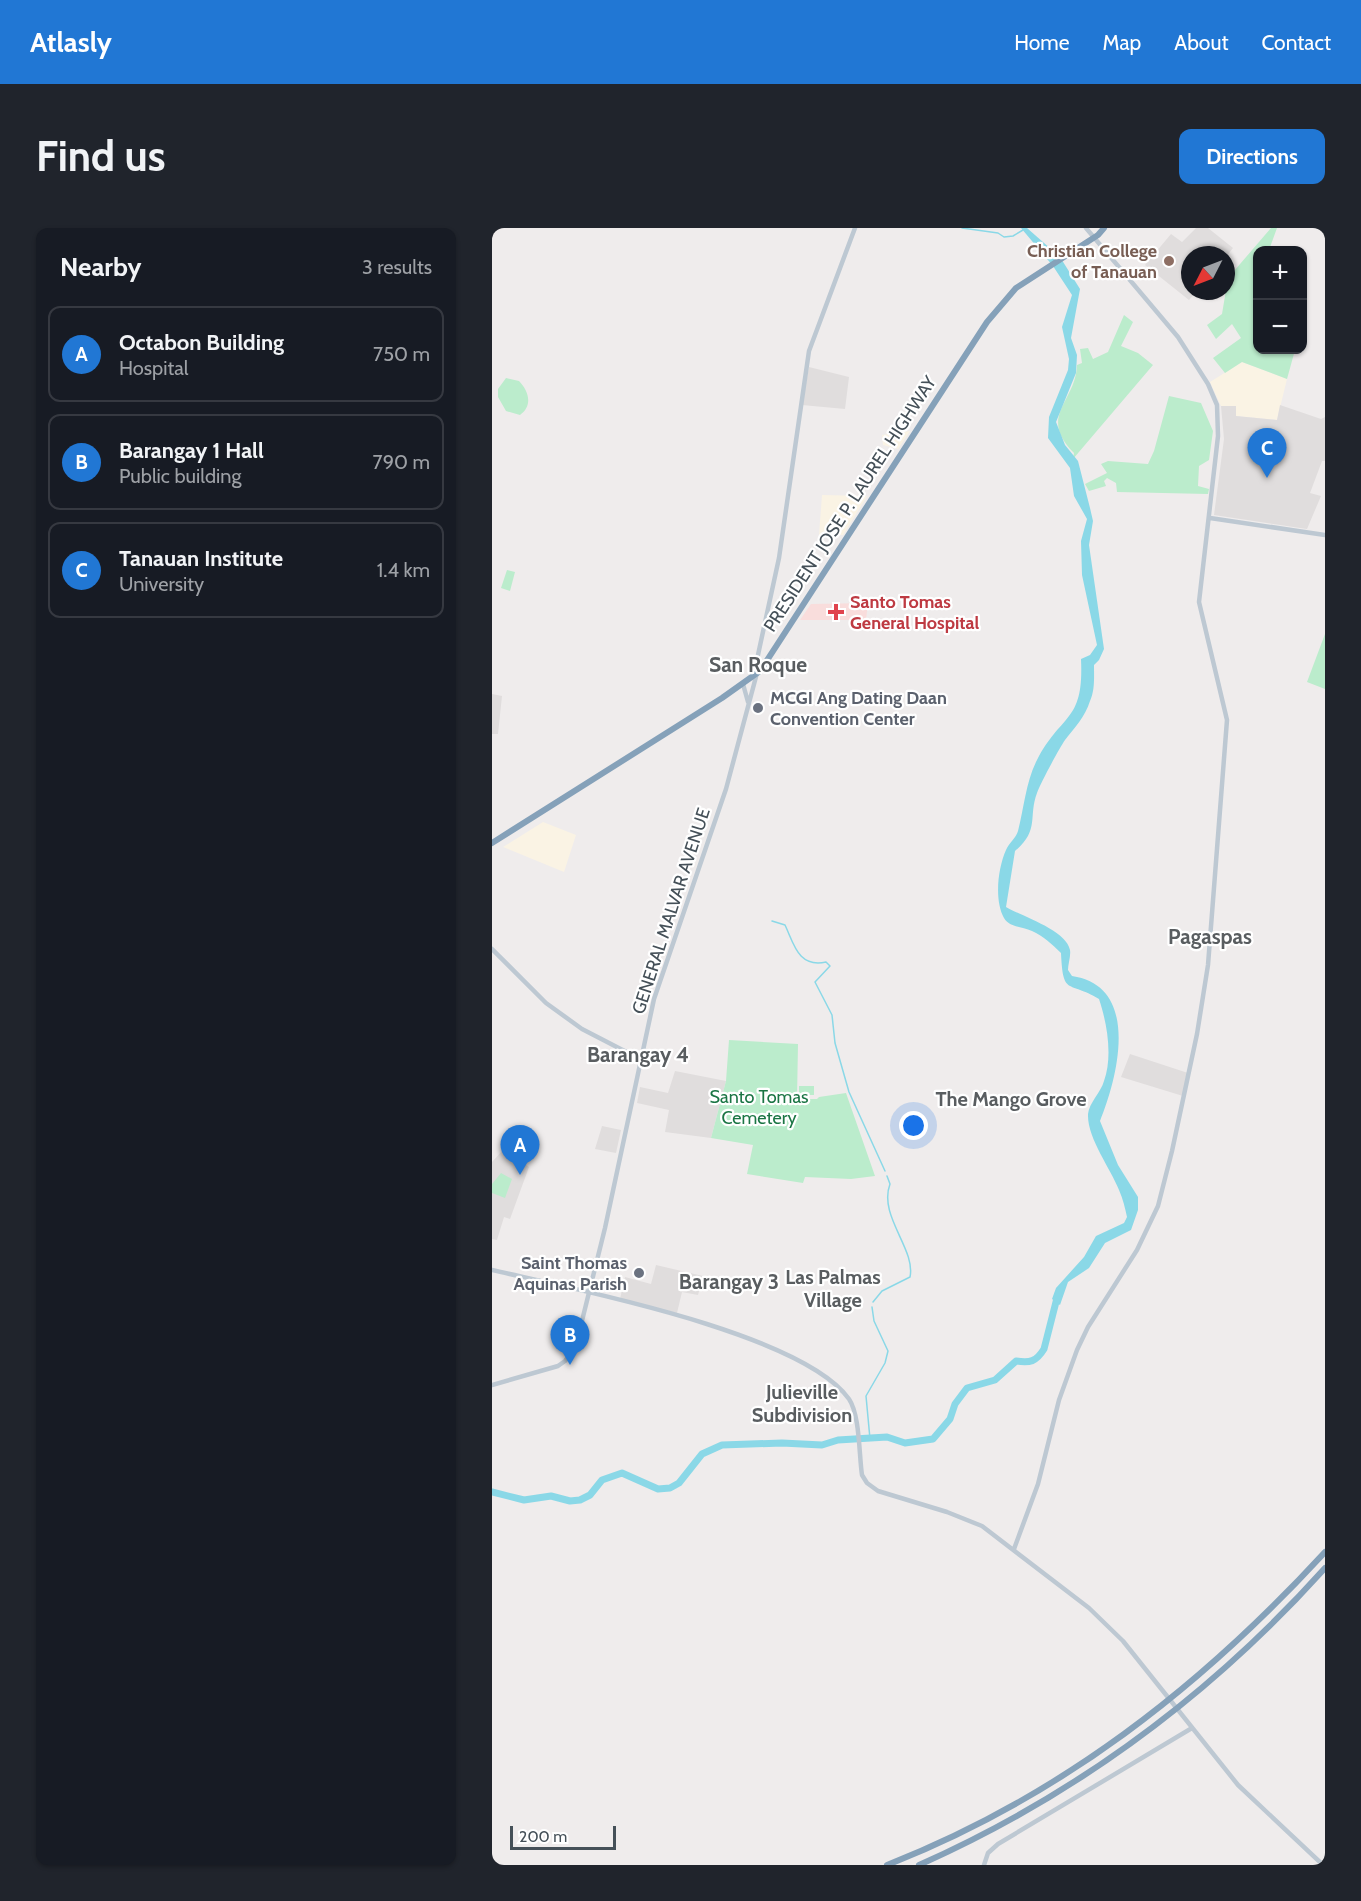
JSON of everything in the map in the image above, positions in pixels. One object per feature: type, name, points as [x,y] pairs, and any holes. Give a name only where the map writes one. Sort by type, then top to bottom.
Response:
[{"type":"highway","name":"PRESIDENT JOSE P. LAUREL HIGHWAY","points":[[492,843],[755,675],[983,327],[1017,288],[1093,238],[1101,228]]},
{"type":"highway","points":[[887,1865],[993,1816],[1071,1771],[1136,1727],[1196,1679],[1245,1635],[1325,1552]]},
{"type":"highway","points":[[919,1865],[1033,1807],[1078,1781],[1143,1735],[1214,1679],[1262,1635],[1325,1568]]},
{"type":"main road","name":"GENERAL MALVAR AVENUE","points":[[492,1385],[565,1361],[574,1349],[640,1059],[663,969],[726,789],[749,705],[781,548],[800,400],[809,351],[855,228]]},
{"type":"main road","points":[[1014,1549],[1038,1484],[1059,1400],[1082,1336],[1137,1250],[1158,1206],[1196,1044],[1208,965],[1227,720],[1199,602],[1218,436],[1217,405],[1208,384],[1178,337],[1086,228]]},
{"type":"main road","points":[[1210,518],[1325,535]]},
{"type":"main road","points":[[743,684],[749,705]]},
{"type":"main road","points":[[492,949],[523,982],[562,1015],[640,1059]]},
{"type":"main road","points":[[492,1270],[698,1321],[793,1357],[816,1369],[849,1399],[854,1408],[862,1475],[867,1483],[878,1491],[947,1512],[981,1526],[1014,1549],[1111,1627],[1238,1785],[1323,1865]]},
{"type":"main road","points":[[984,1865],[988,1854],[999,1844],[1192,1728]]},
{"type":"shaded area","name":"Christian College of Tanauan","points":[[1196,228],[1208,228],[1230,246],[1181,246],[1181,294],[1145,265],[1171,234],[1182,242]]},
{"type":"shaded area","points":[[1242,362],[1287,379],[1277,420],[1236,416],[1236,406],[1221,406],[1210,382]]},
{"type":"shaded area","points":[[809,367],[849,377],[845,409],[802,405]]},
{"type":"shaded area","points":[[1280,405],[1321,419],[1325,417],[1325,461],[1322,461],[1310,493],[1321,496],[1307,529],[1214,515],[1224,439],[1221,406],[1236,406],[1236,416],[1277,420]]},
{"type":"shaded area","points":[[910,431],[898,449],[883,445],[882,435]]},
{"type":"shaded area","points":[[822,495],[867,496],[843,535],[819,535]]},
{"type":"shaded area","name":"Santo Tomas General Hospital","points":[[868,603],[866,620],[800,620],[811,604]]},
{"type":"shaded area","points":[[492,694],[502,696],[498,734],[492,734]]},
{"type":"shaded area","points":[[543,822],[576,835],[564,872],[503,847]]},
{"type":"shaded area","points":[[1130,1054],[1188,1073],[1183,1096],[1121,1077]]},
{"type":"shaded area","points":[[675,1071],[726,1081],[711,1138],[665,1132],[669,1110],[637,1103],[640,1087],[668,1093]]},
{"type":"shaded area","points":[[602,1126],[621,1130],[616,1153],[595,1149]]},
{"type":"shaded area","points":[[503,1150],[529,1167],[510,1219],[504,1217],[497,1240],[492,1239],[492,1162]]},
{"type":"shaded area","points":[[656,1265],[703,1276],[698,1295],[682,1292],[677,1313],[620,1299],[625,1277],[651,1284]]},
{"type":"green space","points":[[1271,228],[1277,228],[1270,246],[1256,246]]},
{"type":"green space","points":[[1253,249],[1253,354],[1294,354],[1287,379],[1242,362],[1225,373],[1213,358],[1241,338],[1232,324],[1216,339],[1207,325],[1222,314],[1224,300],[1235,300],[1235,270]]},
{"type":"green space","points":[[1124,315],[1133,322],[1121,346],[1138,353],[1153,365],[1073,459],[1074,453],[1063,440],[1058,419],[1075,378],[1077,365],[1082,363],[1080,349],[1088,348],[1093,359],[1108,352]]},
{"type":"green space","points":[[506,378],[519,381],[527,394],[527,407],[520,415],[506,411],[498,397],[498,389]]},
{"type":"green space","points":[[1169,396],[1201,403],[1213,431],[1209,460],[1199,466],[1198,486],[1209,489],[1208,494],[1117,492],[1116,483],[1107,478],[1104,481],[1106,486],[1089,491],[1085,484],[1107,473],[1101,464],[1108,461],[1148,464],[1154,451]]},
{"type":"green space","points":[[507,570],[515,572],[510,591],[501,588]]},
{"type":"green space","points":[[1325,634],[1325,689],[1307,682]]},
{"type":"green space","name":"Santo Tomas Cemetery","points":[[729,1040],[798,1044],[797,1099],[817,1099],[846,1093],[875,1176],[851,1179],[805,1177],[803,1183],[747,1174],[753,1145],[711,1138],[726,1081]]},
{"type":"green space","points":[[799,1086],[814,1086],[814,1095],[799,1095]]},
{"type":"green space","points":[[501,1173],[512,1179],[505,1198],[492,1193],[492,1184]]},
{"type":"water","points":[[1021,228],[1027,228],[1060,257],[1080,289],[1071,338],[1077,355],[1076,373],[1056,422],[1065,445],[1078,461],[1093,521],[1089,545],[1104,649],[1094,665],[1092,697],[1088,707],[1062,744],[1037,793],[1031,830],[1015,851],[1006,907],[1061,936],[1070,950],[1068,970],[1072,976],[1094,983],[1108,997],[1116,1015],[1119,1036],[1113,1081],[1100,1121],[1118,1165],[1138,1197],[1138,1210],[1131,1230],[1105,1243],[1089,1268],[1068,1282],[1060,1305],[1052,1299],[1056,1288],[1084,1257],[1096,1236],[1124,1223],[1127,1217],[1120,1193],[1095,1143],[1089,1123],[1089,1110],[1102,1085],[1108,1061],[1106,1029],[1099,999],[1066,982],[1063,976],[1061,953],[1047,940],[1028,929],[1013,925],[1004,918],[998,893],[1001,866],[1006,850],[1018,831],[1033,768],[1046,745],[1075,706],[1081,680],[1081,659],[1090,655],[1097,645],[1082,575],[1081,541],[1087,519],[1074,496],[1070,468],[1048,438],[1049,417],[1068,370],[1069,359],[1062,327],[1072,295],[1053,266]]},
{"type":"waterway","points":[[962,228],[998,233],[1004,237],[1013,236],[1023,230]]},
{"type":"waterway","points":[[772,921],[785,925],[798,953],[803,958],[817,963],[826,962],[830,966],[815,982],[832,1015],[835,1043],[849,1092],[885,1171]]},
{"type":"waterway","points":[[873,1302],[882,1291],[910,1277],[908,1255],[889,1208],[890,1184],[887,1176]]},
{"type":"waterway","points":[[492,1492],[524,1500],[551,1496],[570,1501],[580,1500],[590,1495],[602,1480],[622,1473],[658,1489],[670,1488],[679,1483],[702,1454],[722,1445],[782,1443],[822,1445],[838,1440],[887,1437],[905,1443],[933,1439],[950,1419],[955,1404],[967,1388],[995,1380],[1016,1361],[1032,1361],[1038,1357],[1044,1349],[1058,1294]]},
{"type":"waterway","points":[[870,1439],[866,1396],[885,1363],[888,1351],[874,1321],[872,1307]]},
{"type":"place","name":"Christian College of Tanauan","points":[[1169,261]]},
{"type":"place","name":"Tanauan Institute","points":[[1267,478]]},
{"type":"place","name":"Santo Tomas General Hospital","points":[[836,612]]},
{"type":"place","name":"MCGI Ang Dating Daan Convention Center","points":[[758,708]]},
{"type":"place","name":"Octabon Building","points":[[520,1175]]},
{"type":"place","name":"Saint Thomas Aquinas Parish","points":[[639,1273]]},
{"type":"place","name":"Barangay 1 Hall","points":[[570,1365]]},
{"type":"district","name":"San Roque","points":[[758,664]]},
{"type":"district","name":"Pagaspas","points":[[1210,936]]},
{"type":"district","name":"Barangay 4","points":[[638,1054]]},
{"type":"district","name":"The Mango Grove","points":[[1011,1099]]},
{"type":"district","name":"Barangay 3","points":[[729,1281]]},
{"type":"district","name":"Las Palmas Village","points":[[833,1288]]},
{"type":"district","name":"Julieville Subdivision","points":[[802,1404]]}]
